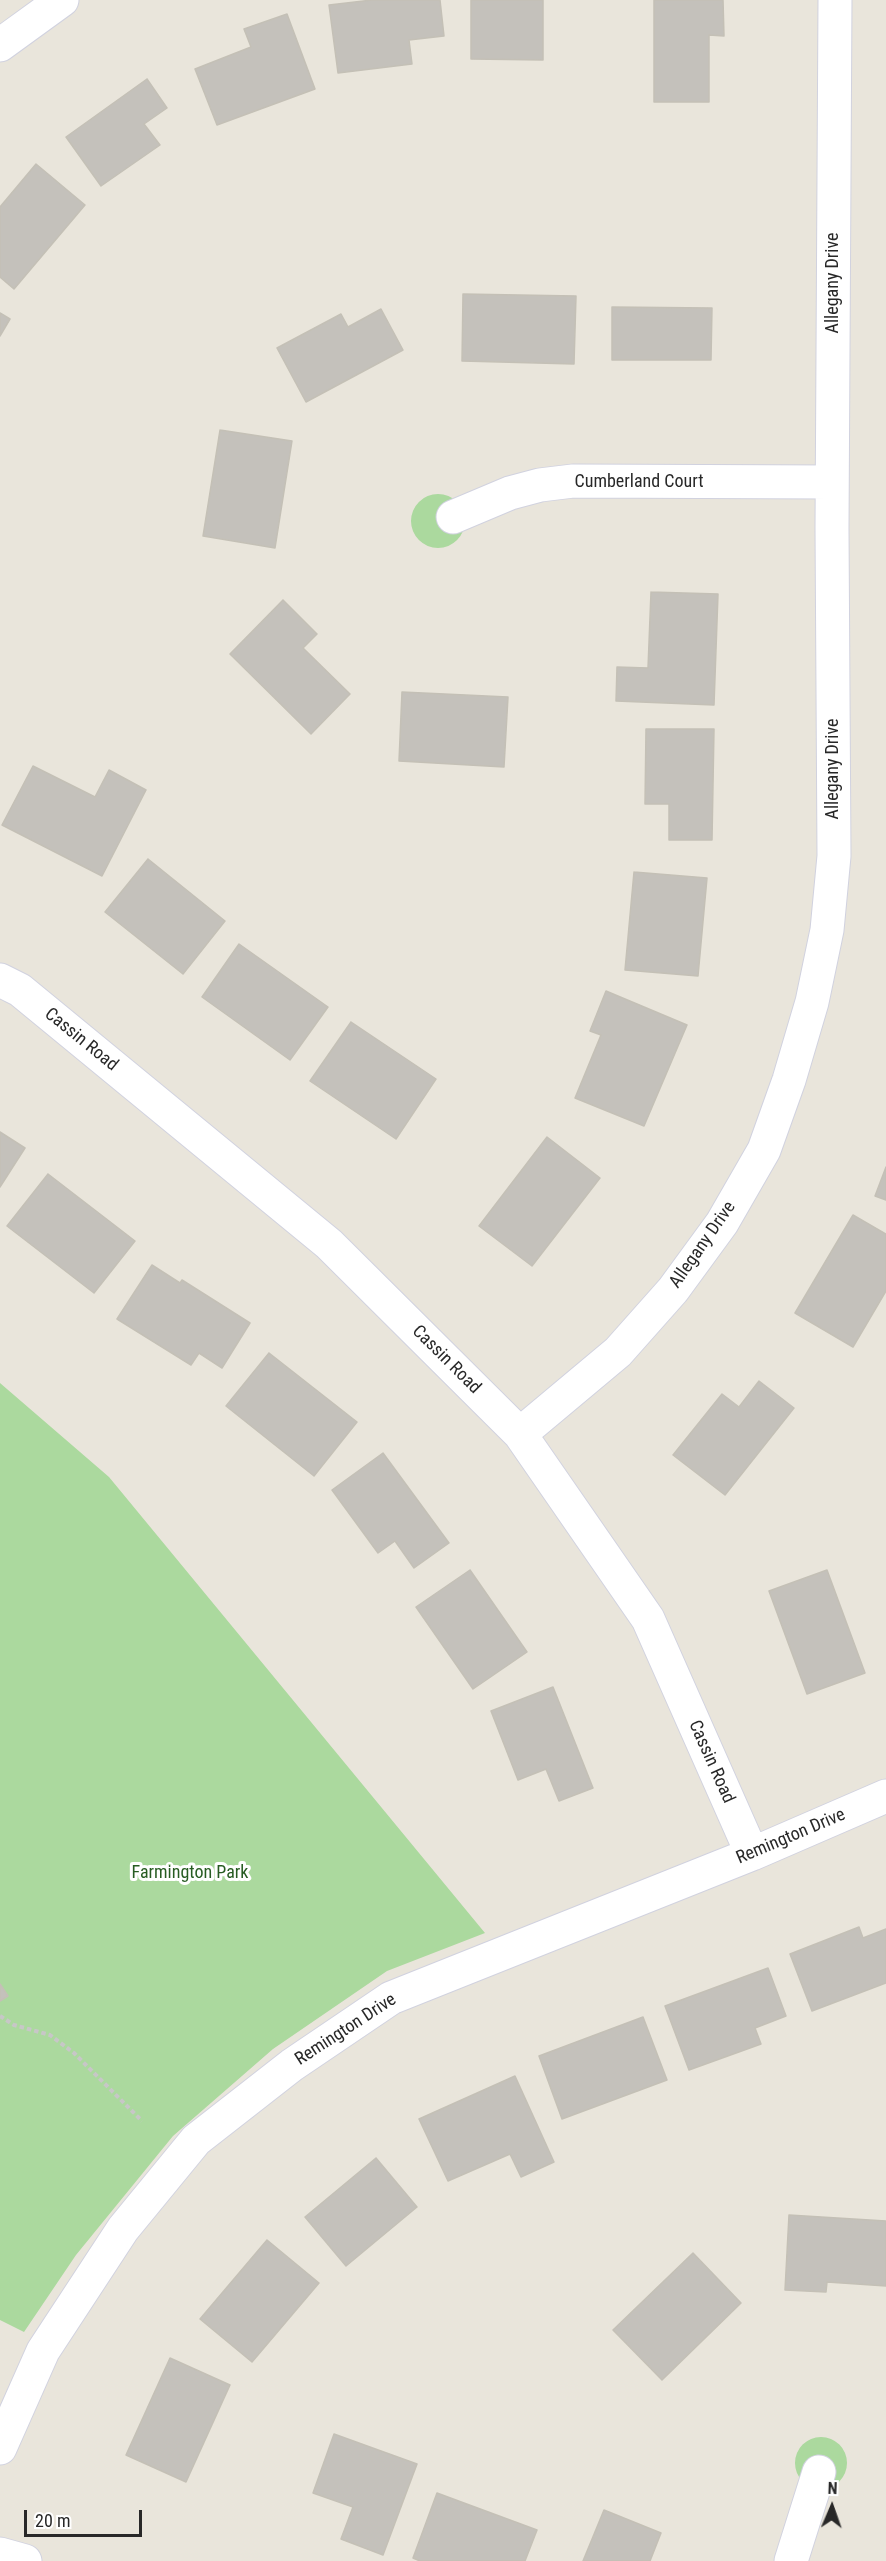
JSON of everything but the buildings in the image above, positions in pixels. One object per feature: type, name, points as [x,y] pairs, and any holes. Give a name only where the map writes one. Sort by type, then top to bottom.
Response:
[{"type":"street","points":[[0,45],[62,0]]},
{"type":"street","name":"Allegany Drive","points":[[520,1434],[618,1352],[673,1290],[722,1223],[764,1150],[789,1080],[812,1002],[827,930],[834,856],[832,482],[835,0]]},
{"type":"street","name":"Cumberland Court","points":[[453,517],[510,493],[540,485],[573,481],[832,482]]},
{"type":"street","name":"Cassin Road","points":[[0,980],[20,990],[329,1244],[520,1434],[648,1619],[752,1854]]},
{"type":"street","name":"Remington Drive","points":[[0,2448],[42,2351],[123,2229],[196,2140],[292,2065],[391,1998],[752,1854],[886,1796]]},
{"type":"street","points":[[791,2561],[819,2472]]},
{"type":"street","points":[[0,2554],[25,2561]]},
{"type":"path","points":[[0,2016],[14,2025],[50,2035],[74,2053],[142,2121]]},
{"type":"green space","points":[[438,494],[448,496],[457,502],[463,511],[465,521],[463,531],[457,540],[448,546],[438,548],[428,546],[419,540],[413,531],[411,521],[413,511],[419,502],[428,496]]},
{"type":"green space","name":"Farmington Park","points":[[0,1383],[109,1477],[485,1933],[387,1971],[273,2049],[173,2136],[76,2255],[24,2332],[0,2320]]},
{"type":"green space","points":[[821,2437],[835,2441],[843,2449],[847,2463],[843,2477],[835,2485],[821,2489],[807,2485],[799,2477],[795,2463],[799,2449],[807,2441]]}]
